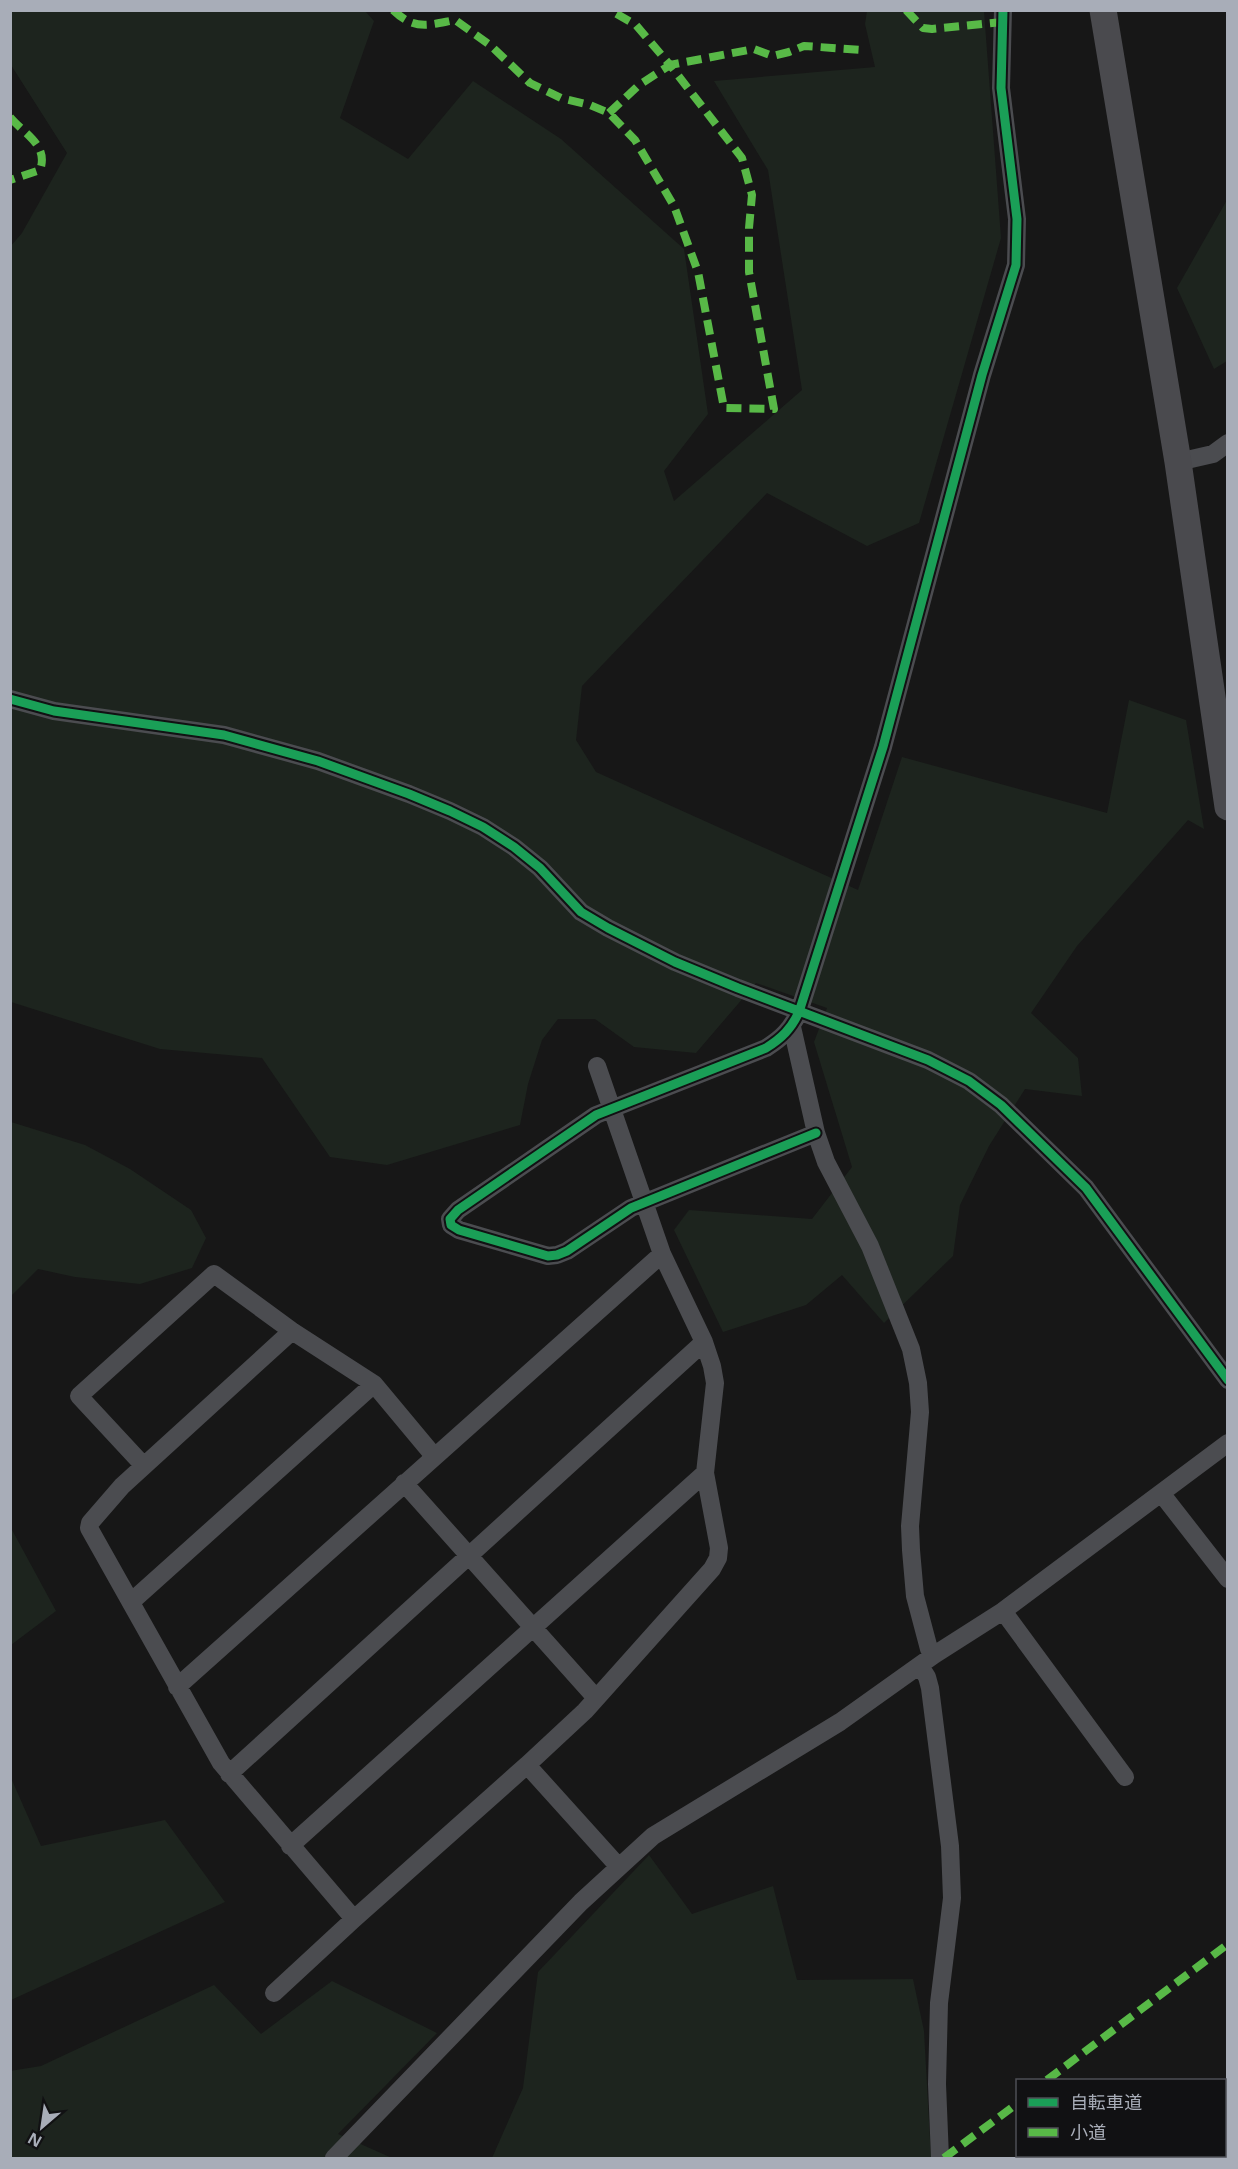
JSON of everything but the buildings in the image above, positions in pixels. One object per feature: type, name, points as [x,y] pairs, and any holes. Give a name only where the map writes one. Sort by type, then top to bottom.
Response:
[{"type":"street","points":[[816,1133],[631,1208],[557,1256],[548,1256],[459,1230],[451,1225],[450,1219],[458,1210],[596,1114],[766,1048],[782,1038],[796,1020],[883,747],[982,375],[1016,266],[1017,219],[1001,88],[1003,10]]},
{"type":"street","points":[[1103,10],[1178,462],[1227,807]]},
{"type":"street","points":[[1178,462],[1213,454],[1227,443]]},
{"type":"street","points":[[10,699],[54,711],[224,735],[318,761],[409,794],[475,823],[514,847],[540,868],[581,912],[608,928],[796,1020],[928,1060],[969,1082],[1002,1105],[1086,1188],[1227,1380]]},
{"type":"street","points":[[796,1020],[816,1133],[836,1182],[870,1246],[911,1349],[918,1383],[920,1413],[910,1526],[911,1550],[915,1596],[929,1649],[927,1677],[950,1846],[952,1899],[939,2003],[937,2084],[940,2158]]},
{"type":"street","points":[[274,1993],[354,1918],[527,1766],[585,1711],[712,1569],[718,1558],[719,1548],[705,1473],[715,1383],[712,1366],[705,1342],[662,1254],[597,1066]]},
{"type":"street","points":[[177,1687],[662,1254]]},
{"type":"street","points":[[144,1466],[79,1396],[214,1274],[292,1331],[374,1384],[434,1456]]},
{"type":"street","points":[[292,1331],[122,1486],[90,1523],[89,1528],[177,1687],[229,1774],[354,1918]]},
{"type":"street","points":[[229,1774],[705,1342]]},
{"type":"street","points":[[131,1602],[374,1384]]},
{"type":"street","points":[[334,2158],[581,1902],[653,1836],[840,1722],[927,1660],[1004,1611],[1227,1443]]},
{"type":"street","points":[[290,1846],[705,1473]]},
{"type":"street","points":[[404,1483],[596,1698]]},
{"type":"street","points":[[1161,1493],[1227,1579]]},
{"type":"street","points":[[1004,1611],[1125,1777]]},
{"type":"street","points":[[527,1766],[619,1867]]},
{"type":"shaded area","points":[[11,11],[365,11],[374,21],[340,118],[408,159],[473,81],[561,139],[684,249],[708,414],[664,471],[674,501],[802,390],[768,170],[714,81],[875,67],[865,24],[867,11],[984,11],[1001,238],[919,523],[867,546],[767,493],[582,686],[576,740],[596,772],[858,890],[902,757],[1107,813],[1129,700],[1186,720],[1204,829],[1188,820],[1077,946],[1031,1013],[1078,1058],[1082,1096],[1025,1089],[989,1146],[960,1205],[953,1256],[884,1323],[842,1275],[806,1305],[723,1332],[674,1230],[689,1210],[812,1219],[852,1167],[814,1042],[827,1008],[756,983],[696,1053],[634,1047],[595,1019],[558,1019],[542,1040],[528,1084],[520,1125],[387,1165],[330,1157],[262,1058],[160,1049],[11,1002],[10,247],[22,233],[67,153],[11,65]]},
{"type":"shaded area","points":[[1227,200],[1227,361],[1214,369],[1177,288]]},
{"type":"shaded area","points":[[11,1122],[85,1145],[130,1169],[191,1210],[206,1238],[192,1268],[140,1284],[75,1277],[38,1269],[11,1296]]},
{"type":"shaded area","points":[[11,1528],[56,1611],[10,1645]]},
{"type":"shaded area","points":[[11,1778],[41,1846],[165,1820],[225,1902],[11,2000]]},
{"type":"shaded area","points":[[649,1855],[692,1914],[773,1886],[797,1980],[913,1979],[924,2031],[931,2158],[492,2158],[523,2088],[538,1972]]},
{"type":"shaded area","points":[[332,1981],[437,2033],[338,2134],[392,2158],[11,2158],[10,2071],[41,2066],[214,1985],[261,2034]]},
{"type":"marked path","points":[[393,10],[415,24],[429,25],[455,20],[490,45],[530,83],[561,98],[590,105],[609,113],[635,140],[674,206],[698,272],[724,408],[774,409],[749,272],[752,195],[742,158],[670,65],[754,49],[773,56],[804,46],[863,50]]},
{"type":"marked path","points":[[609,113],[639,85],[670,65],[636,25],[610,10]]},
{"type":"marked path","points":[[906,10],[923,28],[1003,22]]},
{"type":"marked path","points":[[10,117],[34,140],[42,161],[40,170],[10,180]]},
{"type":"marked path","points":[[1048,2079],[1228,1944]]},
{"type":"marked path","points":[[944,2158],[1016,2104]]},
{"type":"cycle path","points":[[816,1133],[631,1208],[567,1251],[557,1255],[548,1256],[459,1230],[451,1225],[450,1219],[458,1210],[596,1115],[766,1048],[786,1033],[799,1012],[883,747],[982,375],[1016,265],[1017,219],[1001,88],[1003,10]]},
{"type":"cycle path","points":[[10,699],[54,711],[224,735],[318,761],[409,794],[483,827],[514,847],[540,868],[581,912],[608,928],[675,962],[928,1060],[969,1081],[1001,1105],[1086,1188],[1228,1380]]}]
